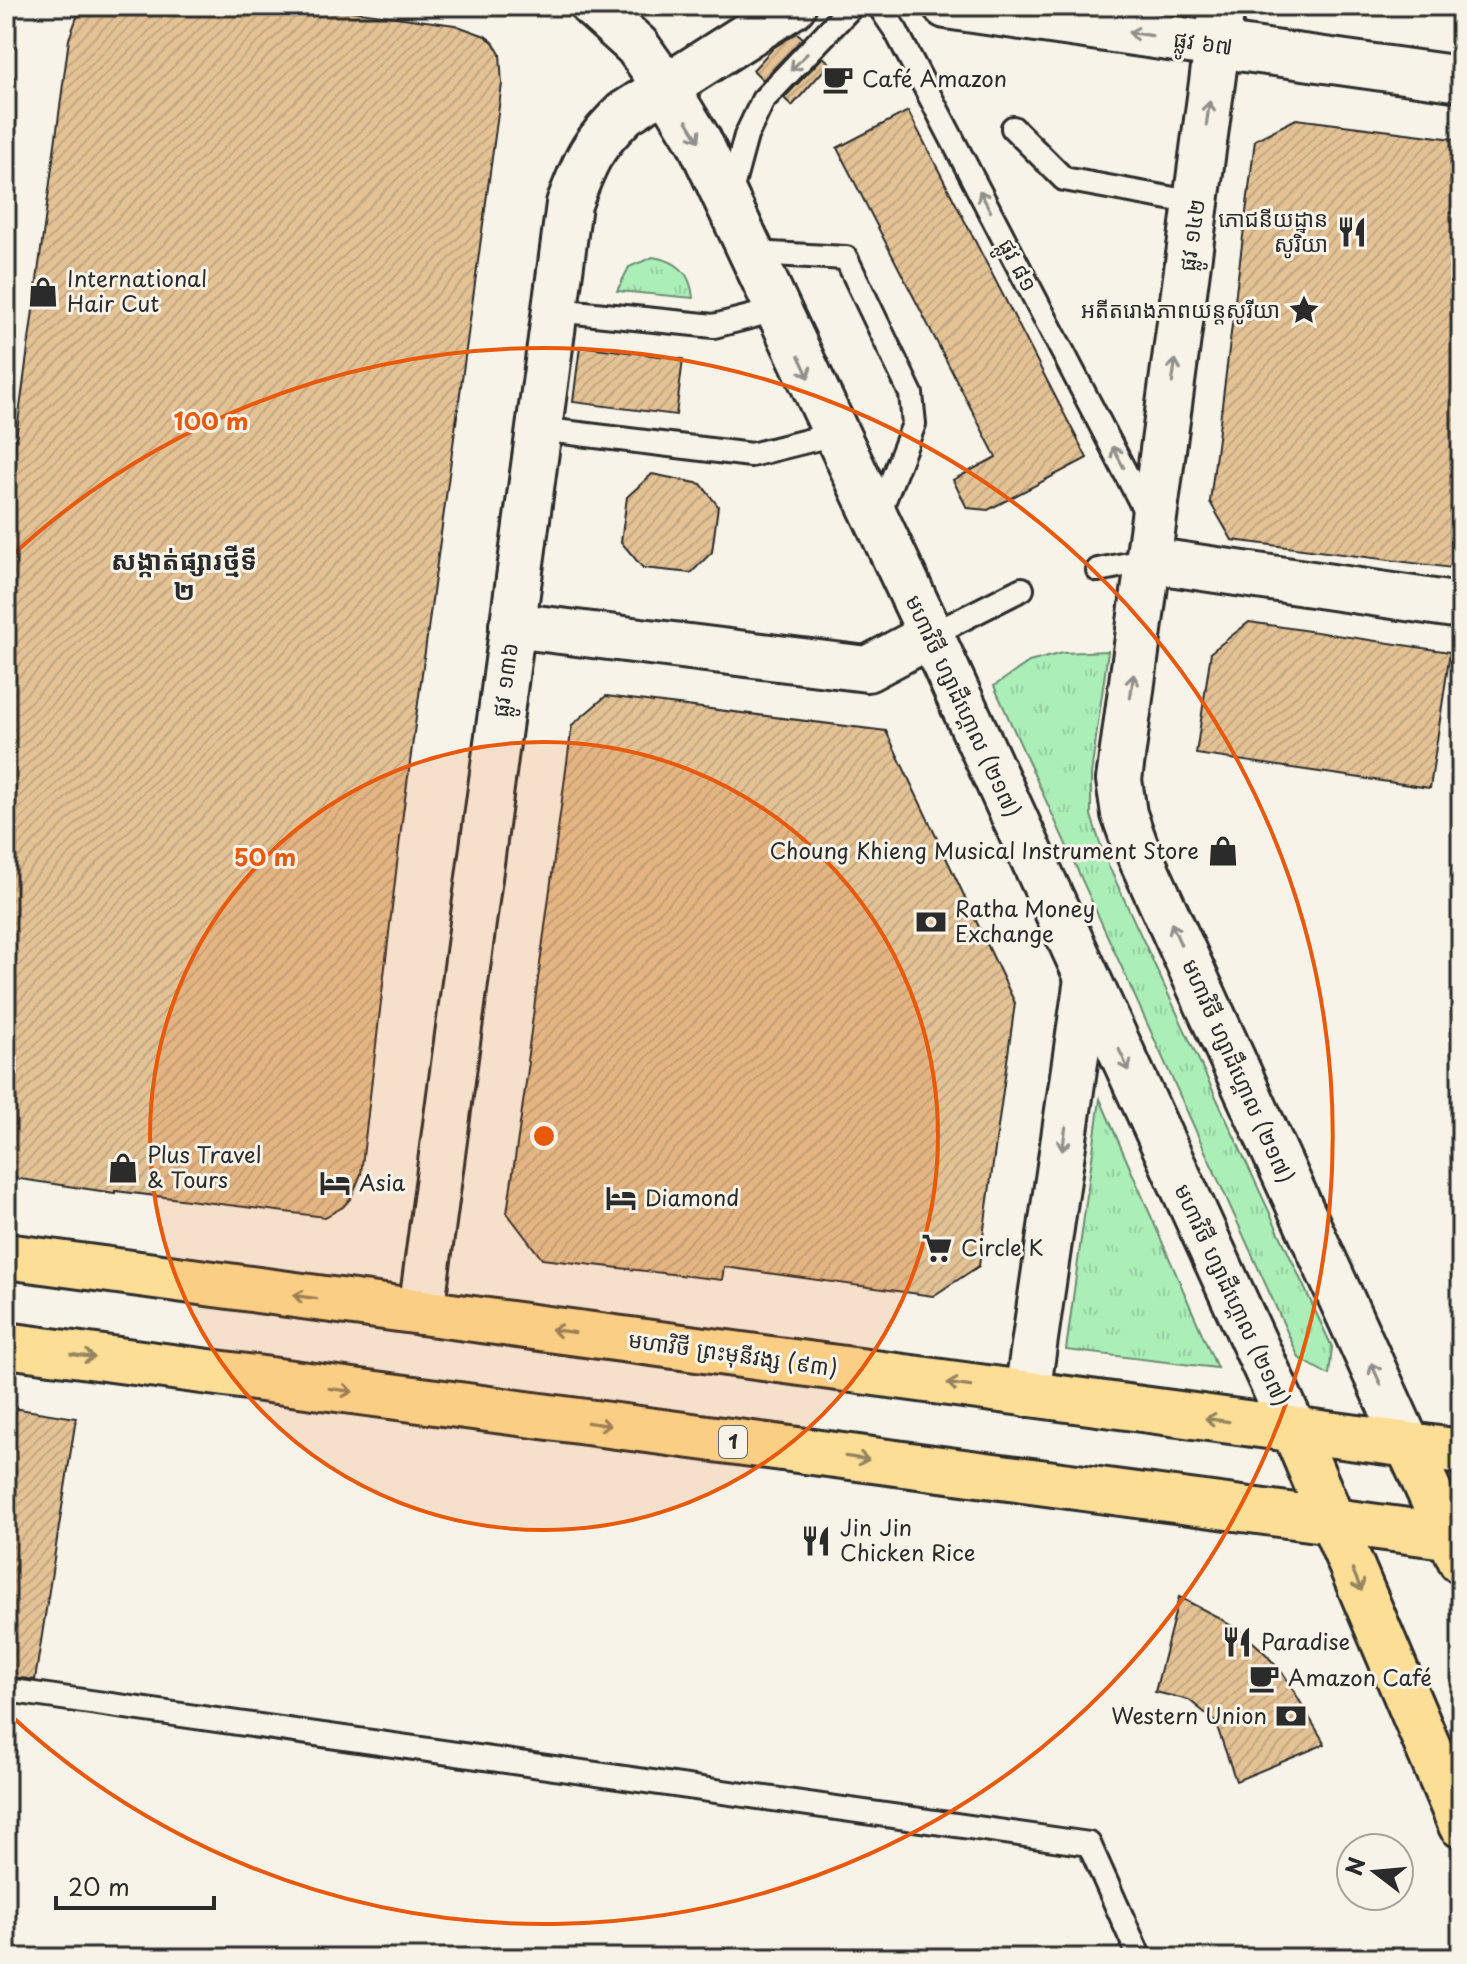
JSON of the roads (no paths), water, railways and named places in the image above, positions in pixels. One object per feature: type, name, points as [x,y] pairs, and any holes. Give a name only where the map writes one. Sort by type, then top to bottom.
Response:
[{"type":"main road","name":"មហាវិថី ព្រះមុនីវង្ស (៩៣)","points":[[6,1256],[1461,1452]]},
{"type":"main road","name":"1","points":[[6,1345],[1332,1521],[1458,1546]]},
{"type":"main road","points":[[1294,1430],[1461,1825]]},
{"type":"main road","name":"មហាវិថី ហ្សាដឹហ្គោល (២១៧)","points":[[1408,1445],[1458,1546]]},
{"type":"street","name":"មហាវិថី ហ្សាដឺហ្គោល (២១៧)","points":[[593,6],[637,46],[699,141],[931,635],[1294,1430]]},
{"type":"street","points":[[666,87],[793,6]]},
{"type":"street","name":"ផ្លូវ ៦៧","points":[[946,6],[1220,25],[1461,79]]},
{"type":"street","name":"ផ្លូវ ១៤២","points":[[1152,543],[1220,25]]},
{"type":"street","name":"ផ្លូវ ១៣៦","points":[[421,1312],[569,204],[587,157],[603,134],[625,113],[666,87]]},
{"type":"street","points":[[1152,543],[1461,606]]},
{"type":"street","name":"មហាវិថី ហ្សាដឹហ្គោល (២១៧)","points":[[1152,543],[1119,780],[1124,814],[1135,845],[1408,1445]]},
{"type":"street","points":[[512,625],[867,669],[931,635]]},
{"type":"street","points":[[1027,1394],[1087,979]]},
{"type":"lane","points":[[728,203],[746,136],[763,100],[852,6]]},
{"type":"lane","name":"ផ្លូវ ៨១","points":[[879,6],[896,31],[1152,543]]},
{"type":"lane","points":[[1013,128],[1064,179],[1196,203]]},
{"type":"lane","points":[[751,253],[846,258],[911,394],[914,424],[876,520]]},
{"type":"lane","points":[[555,310],[714,326],[777,310]]},
{"type":"lane","points":[[539,429],[751,455],[835,434]]},
{"type":"lane","points":[[1098,570],[1152,543]]},
{"type":"lane","points":[[931,635],[1022,589]]},
{"type":"lane","points":[[6,1690],[1089,1844],[1140,1958]]},
{"type":"place","name":"Café Amazon","points":[[838,79]]},
{"type":"place","name":"ភោជនីយដ្ឋាន សូរិយា","points":[[1352,232]]},
{"type":"place","name":"International Hair Cut","points":[[43,292]]},
{"type":"place","name":"អតីតរោងភាពយន្តសូរីយា","points":[[1304,310]]},
{"type":"place","name":"Choung Khieng Musical Instrument Store","points":[[1223,851]]},
{"type":"place","name":"Ratha Money Exchange","points":[[931,922]]},
{"type":"place","name":"Plus Travel & Tours","points":[[123,1168]]},
{"type":"place","name":"Asia","points":[[335,1183]]},
{"type":"place","name":"Diamond","points":[[621,1198]]},
{"type":"place","name":"Circle K","points":[[937,1248]]},
{"type":"place","name":"Jin Jin Chicken Rice","points":[[816,1541]]},
{"type":"place","name":"Paradise","points":[[1237,1642]]},
{"type":"place","name":"Amazon Café","points":[[1264,1678]]},
{"type":"place","name":"Western Union","points":[[1291,1716]]},
{"type":"district","name":"សង្កាត់ផ្សារថ្មីទី ២","points":[[184,576]]}]
